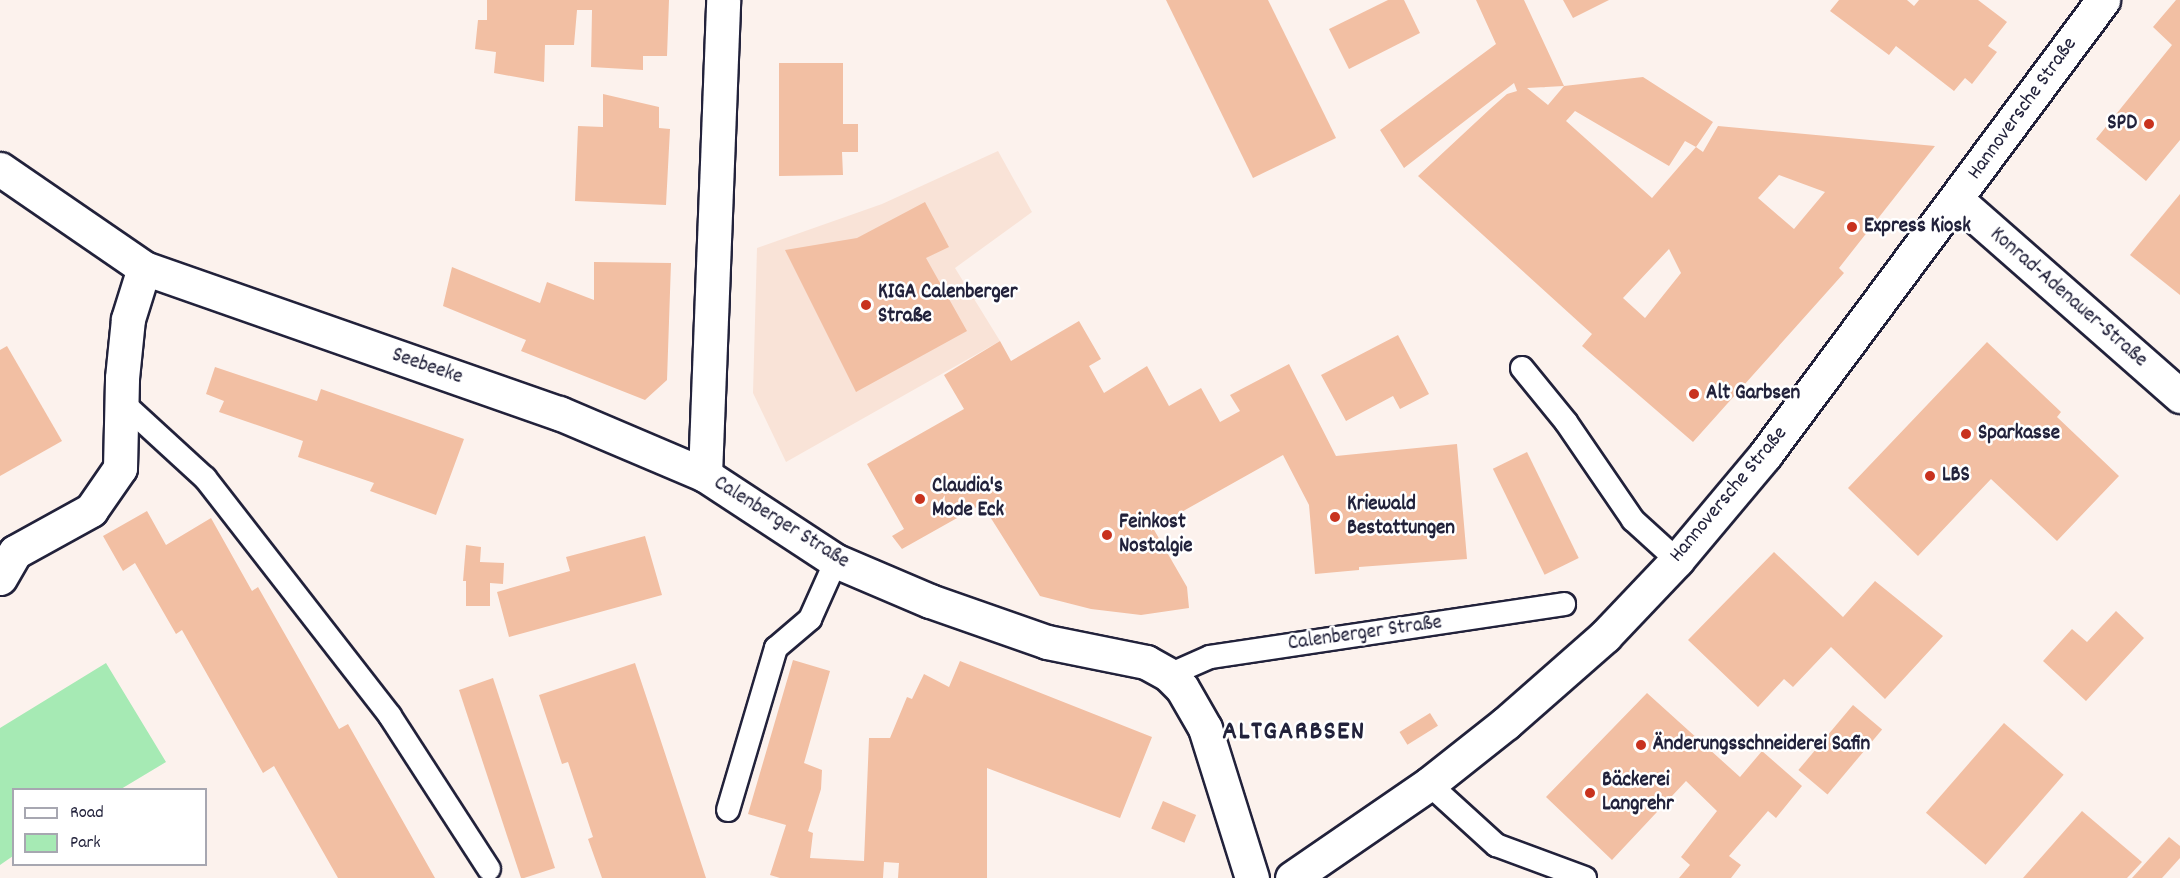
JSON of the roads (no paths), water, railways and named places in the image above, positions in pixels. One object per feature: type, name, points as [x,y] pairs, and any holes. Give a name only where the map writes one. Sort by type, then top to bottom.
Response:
[{"type":"street","name":"Calenberger Straße","points":[[723,0],[705,475],[836,561],[930,601],[1047,642],[1146,662],[1169,675],[1182,688],[1205,728],[1252,878]]},
{"type":"street","name":"Hannoversche Straße","points":[[1292,878],[1429,784],[1559,678],[1605,636],[1677,560],[1766,455],[2103,0]]},
{"type":"street","name":"Seebeeke","points":[[0,169],[144,268],[559,413],[705,475]]},
{"type":"street","name":"Konrad-Adenauer-Straße","points":[[1957,200],[2180,396]]},
{"type":"street","points":[[0,578],[15,552],[91,510],[120,468],[128,319],[144,268]]},
{"type":"lane","points":[[1522,368],[1566,422],[1633,520],[1677,560]]},
{"type":"lane","points":[[122,402],[205,478],[390,716],[489,869]]},
{"type":"lane","points":[[728,810],[776,648],[810,618],[836,561]]},
{"type":"lane","name":"Calenberger Straße","points":[[1169,675],[1210,657],[1564,604]]},
{"type":"lane","points":[[1429,784],[1496,845],[1585,878]]},
{"type":"place","name":"SPD","points":[[2149,124]]},
{"type":"place","name":"Express Kiosk","points":[[1852,227]]},
{"type":"place","name":"KIGA Calenberger Straße","points":[[866,305]]},
{"type":"place","name":"Alt Garbsen","points":[[1694,394]]},
{"type":"place","name":"Sparkasse","points":[[1966,434]]},
{"type":"place","name":"LBS","points":[[1930,476]]},
{"type":"place","name":"Claudia's Mode Eck","points":[[920,499]]},
{"type":"place","name":"Kriewald Bestattungen","points":[[1335,517]]},
{"type":"place","name":"Feinkost Nostalgie","points":[[1107,535]]},
{"type":"place","name":"Änderungsschneiderei Safin","points":[[1641,745]]},
{"type":"place","name":"Bäckerei Langrehr","points":[[1590,793]]},
{"type":"district","name":"ALTGARBSEN","points":[[1294,733]]}]
